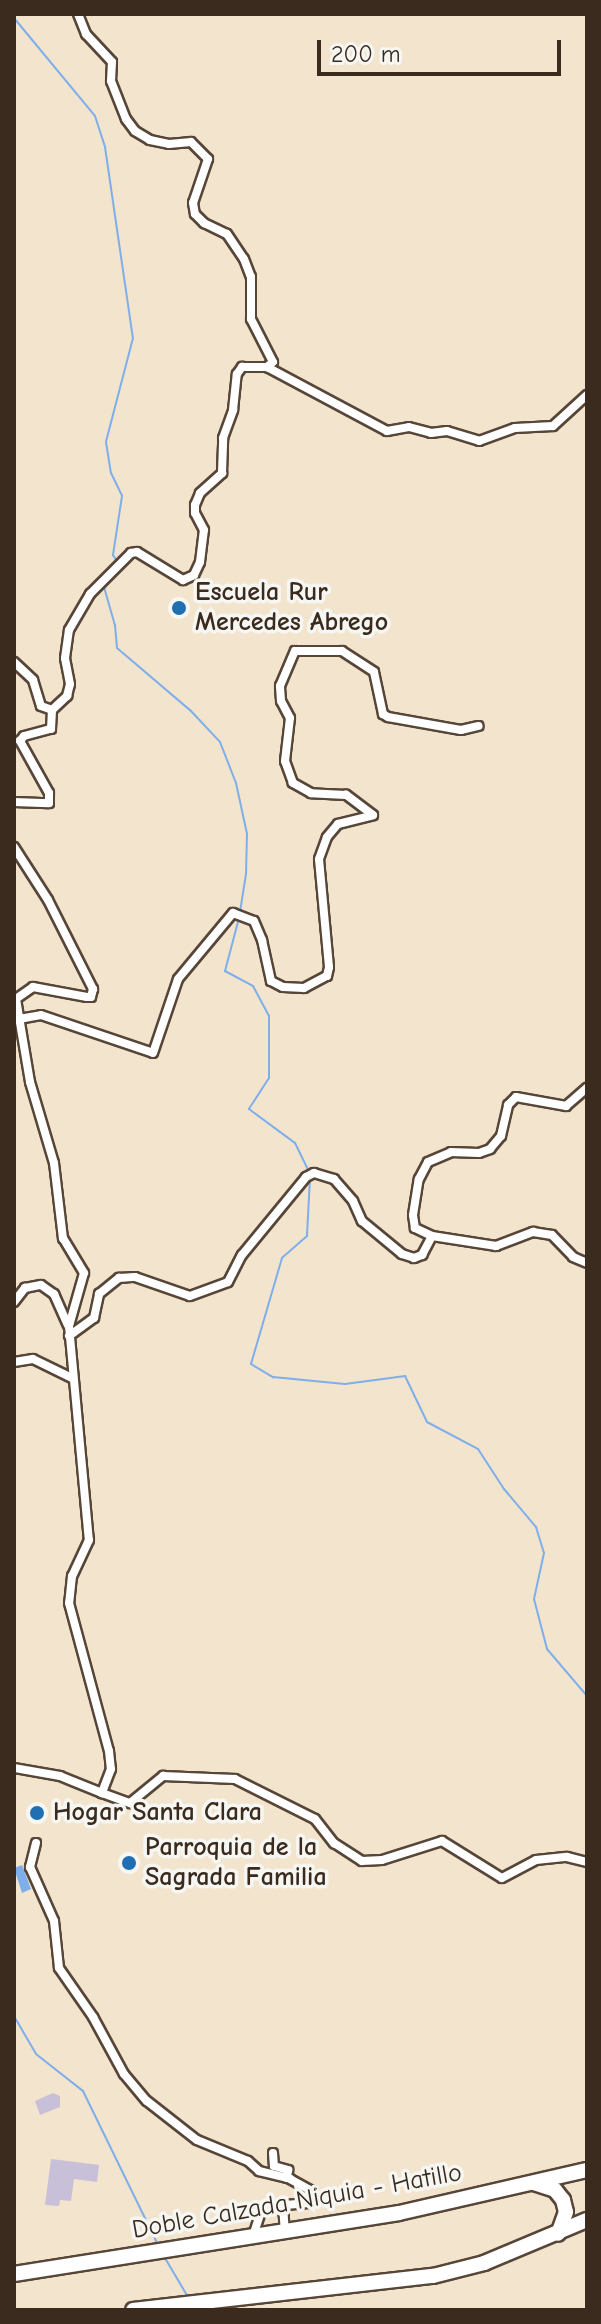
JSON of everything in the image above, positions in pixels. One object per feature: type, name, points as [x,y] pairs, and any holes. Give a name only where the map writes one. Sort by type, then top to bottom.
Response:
[{"type":"highway","name":"Doble Calzada Niquia - Hatillo","points":[[14,2274],[399,2213],[587,2170]]},
{"type":"highway","points":[[533,2183],[555,2190],[563,2200],[564,2224],[557,2235]]},
{"type":"highway","points":[[133,2310],[433,2276],[484,2263],[587,2220]]},
{"type":"street","points":[[78,14],[86,34],[112,62],[111,81],[126,119],[135,131],[150,140],[169,144],[191,142],[208,159],[193,203],[195,214],[204,223],[227,234],[244,259],[251,277],[251,319],[273,362],[267,367]]},
{"type":"street","points":[[14,802],[49,803],[49,793],[20,741],[24,736],[51,729],[52,710],[69,691],[65,658],[69,630],[90,594],[131,553],[142,552],[154,564],[183,580],[194,575],[200,562],[204,530],[195,513],[195,505],[200,493],[219,477],[224,467],[223,438],[233,410],[237,374],[248,365],[267,367],[387,431],[409,427],[431,433],[447,431],[479,441],[515,428],[553,426],[587,395]]},
{"type":"street","points":[[19,1019],[41,1015],[153,1053],[178,979],[233,913],[254,921],[262,940],[271,981],[283,987],[304,988],[327,976],[329,967],[319,859],[327,837],[338,824],[373,817],[373,813],[346,795],[311,793],[293,783],[285,761],[290,718],[281,701],[280,686],[295,651],[342,651],[374,672],[383,714],[388,717],[461,730],[479,726]]},
{"type":"street","points":[[14,662],[33,680],[41,706],[52,710]]},
{"type":"street","points":[[14,847],[48,900],[93,989],[91,997],[87,997],[33,987],[16,999],[30,1082],[54,1163],[63,1238],[84,1273],[69,1331],[89,1540],[72,1576],[69,1603],[109,1751],[111,1769],[102,1793]]},
{"type":"street","points":[[587,1088],[566,1106],[516,1097],[508,1105],[501,1136],[490,1149],[479,1153],[451,1152],[428,1162],[419,1179],[413,1215],[415,1228],[432,1236],[496,1246],[533,1232],[552,1235],[573,1257],[587,1263]]},
{"type":"street","points":[[69,1331],[94,1318],[99,1294],[119,1278],[135,1277],[190,1296],[228,1282],[242,1255],[306,1177],[314,1173],[324,1174],[342,1186],[362,1221],[402,1254],[414,1258],[422,1255],[432,1236]]},
{"type":"street","points":[[14,1302],[25,1288],[41,1285],[54,1294],[69,1331]]},
{"type":"street","points":[[14,1362],[33,1359],[72,1378]]},
{"type":"street","points":[[14,1768],[60,1776],[130,1803],[163,1776],[235,1779],[315,1819],[334,1843],[362,1861],[405,1854],[442,1841],[502,1878],[536,1860],[567,1857],[587,1862]]},
{"type":"street","points":[[36,1843],[30,1867],[54,1921],[59,1968],[100,2029],[124,2074],[147,2101],[197,2140],[248,2161],[259,2171],[307,2187],[313,2198],[308,2203],[283,2205],[261,2212],[253,2236]]},
{"type":"street","points":[[273,2153],[274,2166],[288,2170],[287,2178]]},
{"type":"street","points":[[283,2205],[285,2231]]},
{"type":"shaded area","points":[[53,2093],[60,2096],[60,2107],[40,2115],[35,2101]]},
{"type":"shaded area","points":[[51,2159],[99,2165],[97,2182],[74,2179],[71,2201],[60,2200],[59,2206],[45,2205]]},
{"type":"water","points":[[22,1865],[31,1889],[22,1893],[14,1868]]},
{"type":"waterway","points":[[14,18],[95,116],[105,147],[133,338],[106,442],[111,473],[122,496],[113,555],[118,563]]},
{"type":"waterway","points":[[120,569],[104,587],[115,625],[117,648],[191,711],[220,742],[236,783],[247,834],[246,874],[240,911]]},
{"type":"waterway","points":[[239,918],[225,971],[253,986],[269,1016],[269,1078],[249,1109],[295,1143],[309,1172]]},
{"type":"waterway","points":[[310,1178],[307,1236],[282,1258],[251,1364],[273,1377],[345,1384],[405,1376],[427,1422],[478,1449],[504,1489],[536,1527],[544,1553],[534,1599],[547,1649],[587,1696]]},
{"type":"waterway","points":[[14,2016],[36,2054],[83,2091],[158,2245]]},
{"type":"waterway","points":[[165,2258],[188,2297]]},
{"type":"place","name":"Escuela Rur Mercedes Abrego","points":[[179,608]]},
{"type":"place","name":"Hogar Santa Clara","points":[[37,1813]]},
{"type":"place","name":"Parroquia de la Sagrada Familia","points":[[129,1863]]}]
